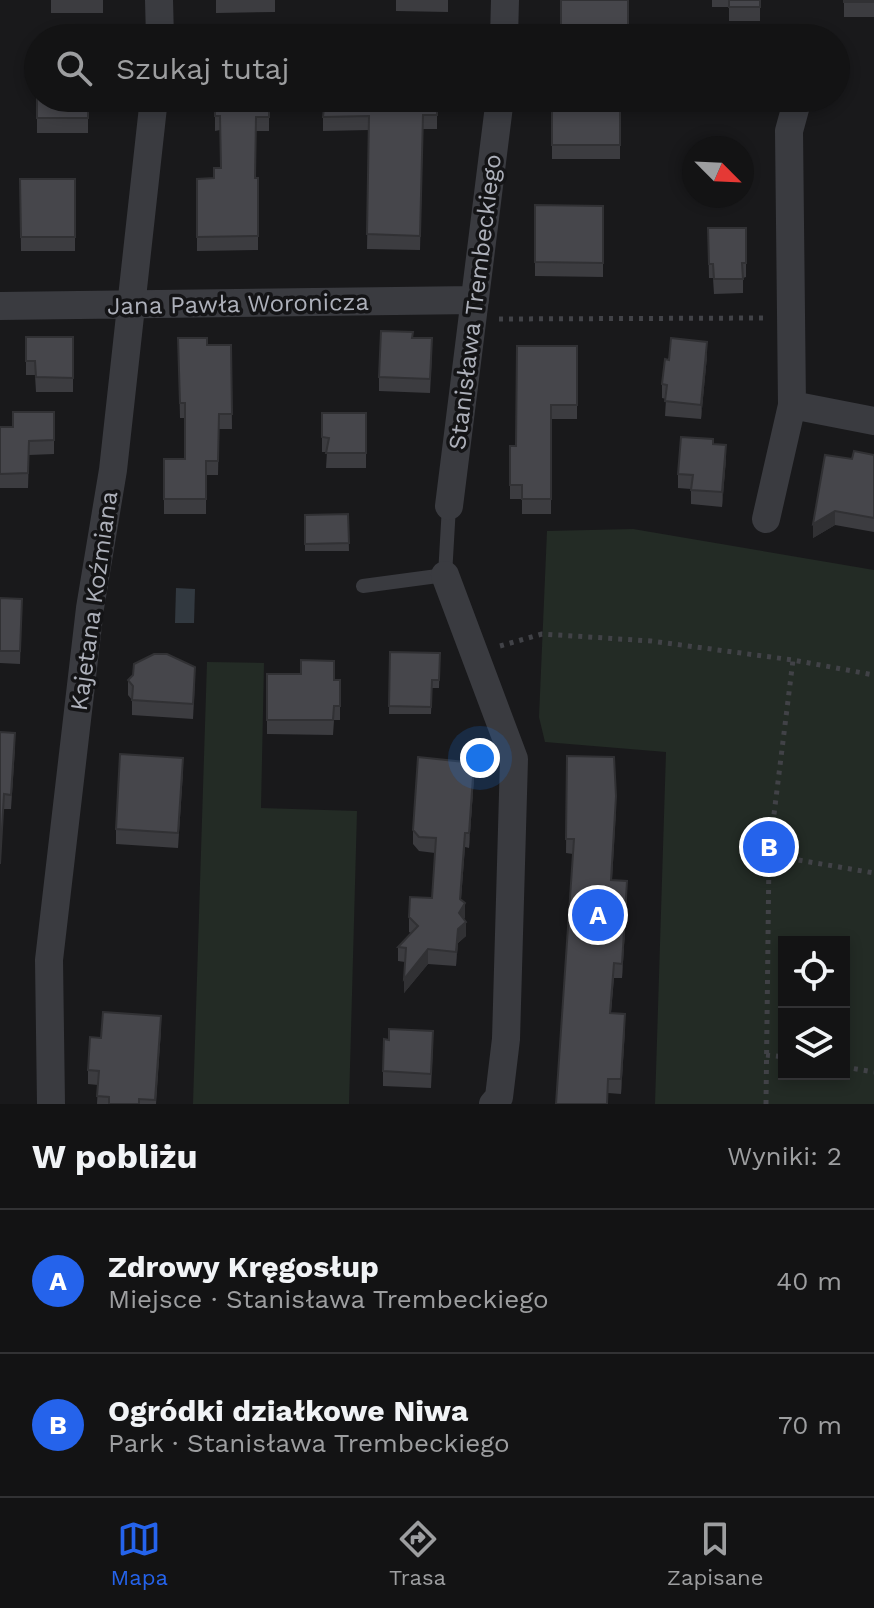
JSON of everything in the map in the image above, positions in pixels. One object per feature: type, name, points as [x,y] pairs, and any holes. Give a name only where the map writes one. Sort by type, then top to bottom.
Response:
[{"type":"street","points":[[159,0],[160,24]]},
{"type":"street","points":[[504,24],[505,0]]},
{"type":"street","name":"Kajetana Koźmiana","points":[[51,1104],[49,960],[90,608],[113,470],[152,112]]},
{"type":"street","name":"Stanisława Trembeckiego","points":[[449,506],[498,112]]},
{"type":"street","points":[[766,519],[792,405],[789,131],[794,112]]},
{"type":"street","name":"Jana Pawła Woronicza","points":[[0,306],[475,310]]},
{"type":"street","points":[[792,405],[874,421]]},
{"type":"street","points":[[445,575],[514,759],[506,1039],[499,1097],[493,1104]]},
{"type":"lane","points":[[363,586],[445,575],[449,506]]},
{"type":"path","points":[[475,310],[791,318]]},
{"type":"path","points":[[474,654],[542,634],[651,641],[793,660],[874,675]]},
{"type":"path","points":[[766,1104],[769,855],[793,660]]},
{"type":"path","points":[[769,855],[874,873]]},
{"type":"path","points":[[766,1055],[778,1056]]},
{"type":"path","points":[[850,1068],[874,1072]]},
{"type":"shaded area","points":[[633,529],[874,570],[874,1104],[655,1104],[666,752],[545,742],[539,717],[547,531]]},
{"type":"shaded area","points":[[176,588],[195,589],[194,623],[175,623]]},
{"type":"shaded area","points":[[207,662],[264,663],[261,808],[357,811],[349,1104],[193,1104]]},
{"type":"building","points":[[561,0],[628,0],[628,24],[561,24]]},
{"type":"building","points":[[729,0],[760,0],[760,7],[729,7]]},
{"type":"building","points":[[874,0],[874,2],[844,2]]},
{"type":"building","points":[[37,112],[88,112],[88,118],[37,118]]},
{"type":"building","points":[[215,112],[269,112],[269,117],[256,117],[258,236],[197,237],[197,179],[214,178],[214,168],[221,168],[220,116],[215,116]]},
{"type":"building","points":[[324,112],[437,112],[437,115],[423,115],[420,236],[367,234],[369,116],[323,117]]},
{"type":"building","points":[[552,112],[620,112],[620,145],[552,145]]},
{"type":"building","points":[[20,179],[75,179],[75,237],[21,237]]},
{"type":"building","points":[[535,205],[603,206],[603,263],[535,262]]},
{"type":"building","points":[[708,228],[746,228],[743,279],[714,279],[713,264],[709,264]]},
{"type":"building","points":[[381,331],[413,332],[412,338],[432,338],[430,379],[379,377]]},
{"type":"building","points":[[26,337],[73,337],[73,378],[36,377],[35,361],[26,361]]},
{"type":"building","points":[[178,338],[207,338],[207,345],[231,345],[232,414],[219,414],[218,461],[206,461],[206,499],[164,499],[164,459],[185,459],[185,403],[180,403]]},
{"type":"building","points":[[671,338],[707,342],[701,405],[665,401],[667,385],[662,384]]},
{"type":"building","points":[[517,346],[577,346],[577,405],[551,405],[551,499],[522,499],[522,485],[510,485],[510,446],[516,446]]},
{"type":"building","points":[[13,412],[54,412],[54,440],[29,441],[28,473],[0,474],[0,427],[13,427]]},
{"type":"building","points":[[322,413],[366,413],[366,453],[326,453],[329,438],[322,437]]},
{"type":"building","points":[[681,437],[713,439],[713,444],[726,445],[722,492],[691,490],[693,475],[678,474]]},
{"type":"building","points":[[854,451],[874,455],[874,518],[835,511],[813,524],[825,455],[852,459]]},
{"type":"building","points":[[348,514],[349,543],[305,544],[305,515]]},
{"type":"building","points":[[0,598],[22,599],[20,651],[0,651]]},
{"type":"building","points":[[390,652],[440,653],[439,680],[432,680],[431,707],[389,706]]},
{"type":"building","points":[[154,654],[167,654],[195,667],[193,704],[132,700],[133,686],[128,680],[133,675],[134,664]]},
{"type":"building","points":[[301,660],[334,661],[334,680],[340,680],[340,706],[334,706],[333,720],[267,720],[267,674],[301,674]]},
{"type":"building","points":[[0,732],[15,733],[11,795],[4,794],[0,864]]},
{"type":"building","points":[[120,754],[183,758],[178,833],[116,829]]},
{"type":"building","points":[[567,756],[614,757],[616,796],[611,880],[627,881],[622,964],[614,963],[610,1013],[625,1014],[621,1079],[608,1079],[607,1104],[556,1104],[574,839],[566,839]]},
{"type":"building","points":[[418,757],[474,763],[460,899],[465,903],[459,913],[466,922],[458,929],[456,952],[428,949],[404,979],[406,948],[398,947],[418,926],[409,917],[410,897],[432,898],[436,838],[419,837],[413,830]]},
{"type":"building","points":[[103,1012],[161,1016],[155,1100],[139,1099],[139,1104],[109,1104],[109,1097],[97,1096],[99,1071],[88,1070],[90,1037],[101,1038]]},
{"type":"building","points":[[389,1029],[433,1031],[431,1074],[383,1071],[384,1039],[389,1040]]},
{"type":"place","name":"Ogródki działkowe Niwa","points":[[769,847]]},
{"type":"place","name":"Zdrowy Kręgosłup","points":[[598,915]]}]
